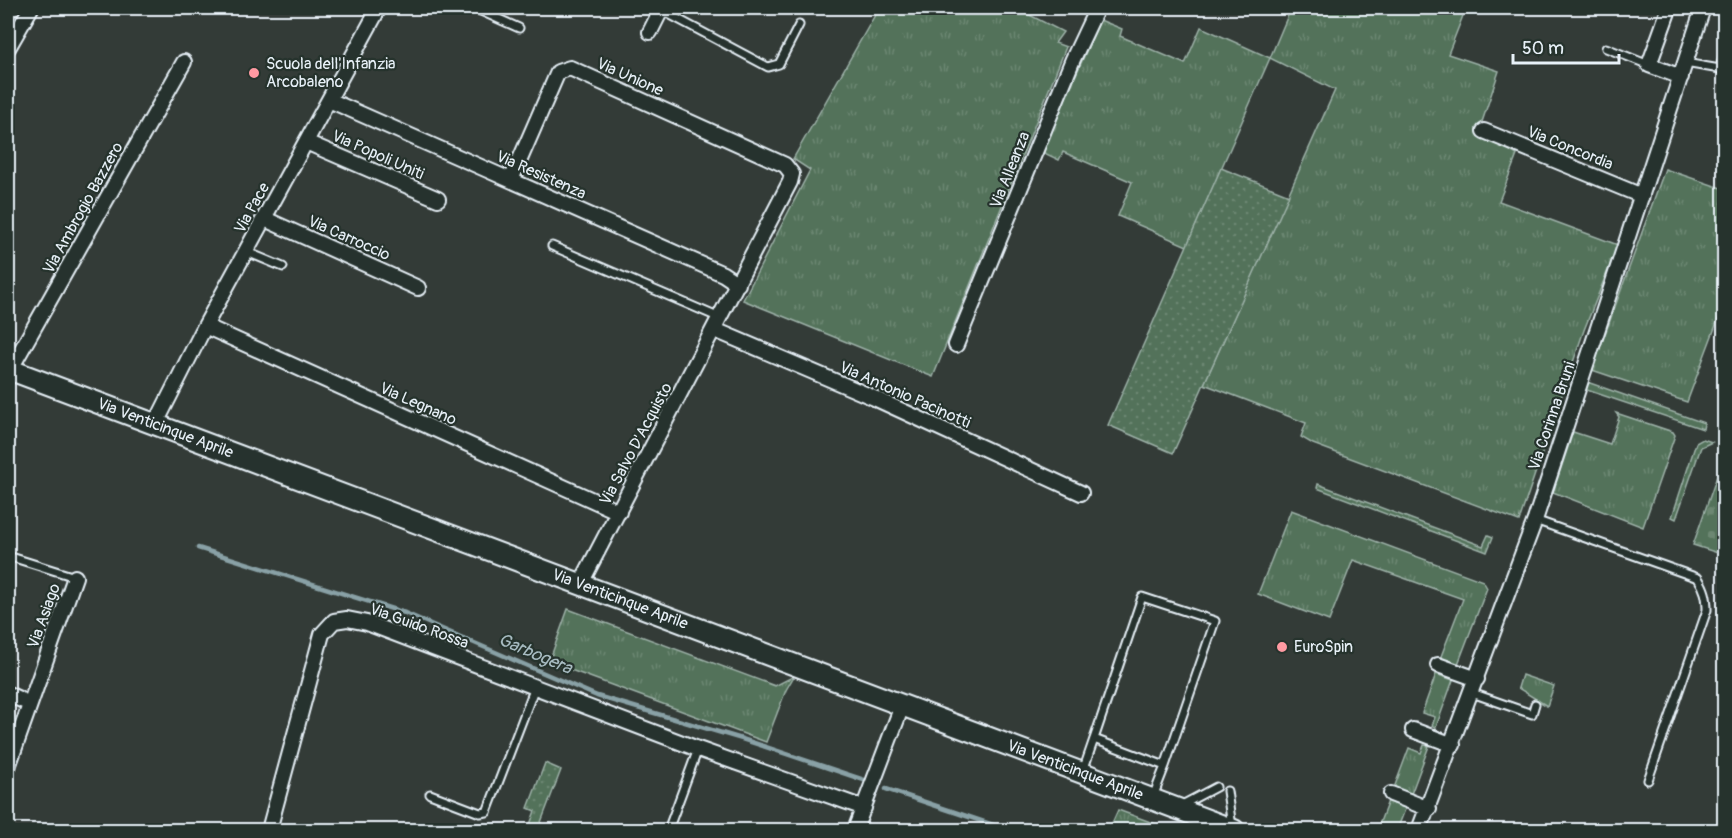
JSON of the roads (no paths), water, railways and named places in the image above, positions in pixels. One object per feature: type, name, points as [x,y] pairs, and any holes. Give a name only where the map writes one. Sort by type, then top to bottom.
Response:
[{"type":"street","points":[[8,48],[31,8]]},
{"type":"street","name":"Via Pace","points":[[155,425],[205,326],[380,8]]},
{"type":"street","name":"Via Alleanza","points":[[956,345],[1070,66],[1097,8]]},
{"type":"street","points":[[1667,8],[1668,12],[1649,65],[1681,77]]},
{"type":"street","name":"Via Corinna Bruni","points":[[1419,831],[1472,693],[1492,648],[1703,8]]},
{"type":"street","points":[[650,32],[662,9]]},
{"type":"street","name":"Via Ambrogio Bazzero","points":[[9,369],[184,62]]},
{"type":"street","name":"Via Unione","points":[[511,180],[558,72],[570,68],[785,165],[792,174]]},
{"type":"street","name":"Via Resistenza","points":[[329,100],[723,274],[738,284]]},
{"type":"street","name":"Via Concordia","points":[[1484,131],[1642,196]]},
{"type":"street","name":"Via Popoli Uniti","points":[[306,142],[438,199]]},
{"type":"street","name":"Via Salvo D'Acquisto","points":[[580,585],[718,324],[792,174]]},
{"type":"street","name":"Via Carroccio","points":[[265,219],[418,288]]},
{"type":"street","name":"Via Antonio Pacinotti","points":[[718,324],[872,398],[1081,493]]},
{"type":"street","name":"Via Legnano","points":[[205,326],[619,512]]},
{"type":"street","name":"Via Venticinque Aprile","points":[[9,369],[902,706],[1152,799],[1181,804],[1233,826]]},
{"type":"street","name":"Via Asiago","points":[[8,767],[75,577]]},
{"type":"street","name":"Via Guido Rossa","points":[[269,831],[322,634],[334,621],[347,619],[367,623],[698,749],[864,808]]},
{"type":"street","points":[[1438,665],[1478,679]]},
{"type":"street","points":[[8,694],[30,704]]},
{"type":"street","points":[[855,831],[902,706]]},
{"type":"street","points":[[1413,730],[1453,744]]},
{"type":"street","points":[[1391,794],[1429,809]]},
{"type":"lane","points":[[474,8],[519,28]]},
{"type":"lane","points":[[662,9],[768,67],[779,64],[799,25]]},
{"type":"lane","points":[[1606,48],[1649,65]]},
{"type":"lane","points":[[1685,63],[1720,69],[1725,54]]},
{"type":"lane","points":[[552,246],[718,324]]},
{"type":"lane","points":[[247,252],[283,267]]},
{"type":"lane","points":[[1535,520],[1698,578],[1707,596],[1707,610],[1648,780]]},
{"type":"lane","points":[[8,556],[75,577]]},
{"type":"lane","points":[[1083,772],[1142,597],[1215,621],[1152,799]]},
{"type":"lane","points":[[430,794],[480,813],[487,812],[535,687]]},
{"type":"lane","points":[[1472,693],[1532,714],[1535,704]]},
{"type":"lane","points":[[1094,739],[1165,766]]},
{"type":"lane","points":[[668,831],[698,749]]},
{"type":"lane","points":[[1181,804],[1216,787]]},
{"type":"lane","points":[[1227,791],[1233,826]]},
{"type":"waterway","name":"Garbogera","points":[[198,548],[405,613],[597,696],[742,739],[864,780]]},
{"type":"waterway","name":"Garbogera","points":[[886,789],[1008,830]]},
{"type":"place","name":"Scuola dell'Infanzia Arcobaleno","points":[[254,73]]},
{"type":"place","name":"EuroSpin","points":[[1282,647]]}]
